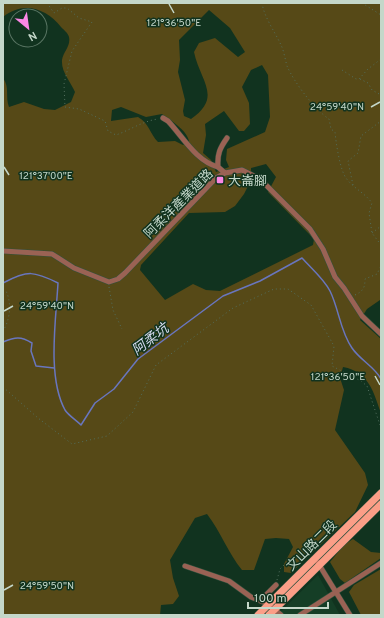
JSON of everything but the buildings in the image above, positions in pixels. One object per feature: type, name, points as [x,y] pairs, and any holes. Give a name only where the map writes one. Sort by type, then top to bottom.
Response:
[{"type":"main road","name":"文山路二段","points":[[258,615],[381,493]]},
{"type":"main road","name":"文山路二段","points":[[269,615],[381,504]]},
{"type":"street","points":[[162,118],[168,121],[202,159],[226,173]]},
{"type":"street","points":[[218,167],[218,152],[227,138]]},
{"type":"street","name":"阿柔洋產業道路","points":[[109,282],[118,279],[125,273],[216,178],[226,173],[242,170],[252,174],[278,196],[310,229],[323,249],[335,277],[351,298],[362,316],[381,334]]},
{"type":"street","points":[[3,251],[52,254],[74,268],[109,282]]},
{"type":"street","points":[[314,559],[320,565],[350,615]]},
{"type":"street","points":[[300,615],[381,563]]},
{"type":"street","points":[[185,566],[229,581],[251,597],[268,604],[281,615]]},
{"type":"street","points":[[261,600],[276,585]]},
{"type":"path","points":[[47,3],[54,13],[62,8],[67,8],[79,18],[92,22],[72,51],[64,84],[65,106],[79,109],[105,121],[108,131],[116,135],[132,130],[151,120],[162,118]]},
{"type":"path","points":[[262,3],[263,12],[268,17],[282,46],[293,78],[309,100],[329,119],[331,129],[335,132],[342,170],[346,178],[368,197],[372,203],[369,214],[372,233],[374,238],[381,245]]},
{"type":"path","points":[[362,3],[381,15]]},
{"type":"path","points":[[359,79],[368,69],[381,59]]},
{"type":"path","points":[[342,70],[356,79],[368,83],[372,90],[381,95]]},
{"type":"path","points":[[354,185],[348,161],[358,153],[361,136],[381,121]]},
{"type":"path","points":[[372,233],[381,226]]},
{"type":"path","points":[[351,298],[361,292],[365,286],[365,279],[377,274],[381,266]]},
{"type":"path","points":[[109,282],[113,310],[122,330]]},
{"type":"path","points":[[3,387],[38,418],[72,444],[107,436],[133,412],[156,365],[233,308],[274,289],[288,289],[311,305],[334,346],[332,366],[361,381],[366,386],[381,428]]},
{"type":"path","points":[[3,290],[6,291],[8,295],[9,318],[3,331]]},
{"type":"path","points":[[276,585],[280,569],[294,556]]},
{"type":"shaded area","points":[[3,3],[381,3],[381,287],[380,300],[367,309],[360,320],[381,339],[381,413],[369,384],[359,373],[343,367],[340,378],[344,390],[335,430],[365,473],[368,485],[355,512],[291,573],[284,572],[284,564],[293,547],[289,539],[265,539],[254,570],[242,570],[207,514],[195,518],[170,560],[173,578],[179,596],[173,604],[161,605],[160,615],[3,615],[3,78],[7,88],[7,100],[9,107],[24,102],[44,109],[55,110],[71,102],[75,92],[62,64],[63,57],[68,46],[68,36],[55,20],[48,15],[48,8],[8,8],[8,14],[3,17]],"holes":[[[209,10],[230,28],[245,52],[238,57],[215,38],[199,43],[194,52],[207,88],[208,96],[201,111],[191,119],[184,116],[183,111],[185,100],[178,72],[180,60],[179,40]],[[262,65],[268,75],[270,117],[265,132],[227,149],[226,160],[229,167],[216,172],[211,160],[203,153],[206,135],[205,124],[224,111],[239,131],[244,131],[250,124],[249,103],[242,87],[251,70]],[[121,107],[146,117],[162,114],[182,129],[189,141],[183,145],[175,141],[158,142],[145,122],[138,117],[111,121],[112,110]],[[266,164],[276,177],[268,192],[314,239],[313,245],[220,291],[206,290],[193,284],[165,300],[140,270],[141,265],[189,213],[225,212],[235,206],[244,194],[251,180],[251,168]]]},
{"type":"shaded area","points":[[353,539],[371,552],[381,553],[381,558],[345,583],[340,579],[330,562],[344,545]]},
{"type":"shaded area","points":[[381,569],[381,615],[361,615],[349,592],[354,585]]},
{"type":"shaded area","points":[[318,575],[340,615],[277,615]]},
{"type":"waterway","name":"阿柔坑","points":[[3,283],[25,274],[37,274],[58,283],[54,348],[56,381],[59,397],[65,410],[81,425],[95,403],[114,389],[138,359],[223,296],[260,281],[302,258],[321,278],[330,291],[336,305],[342,327],[352,348],[381,379]]},
{"type":"waterway","points":[[3,342],[18,338],[25,339],[32,343],[31,351],[36,366],[54,368]]},
{"type":"place","name":"大崙腳","points":[[220,180]]}]
